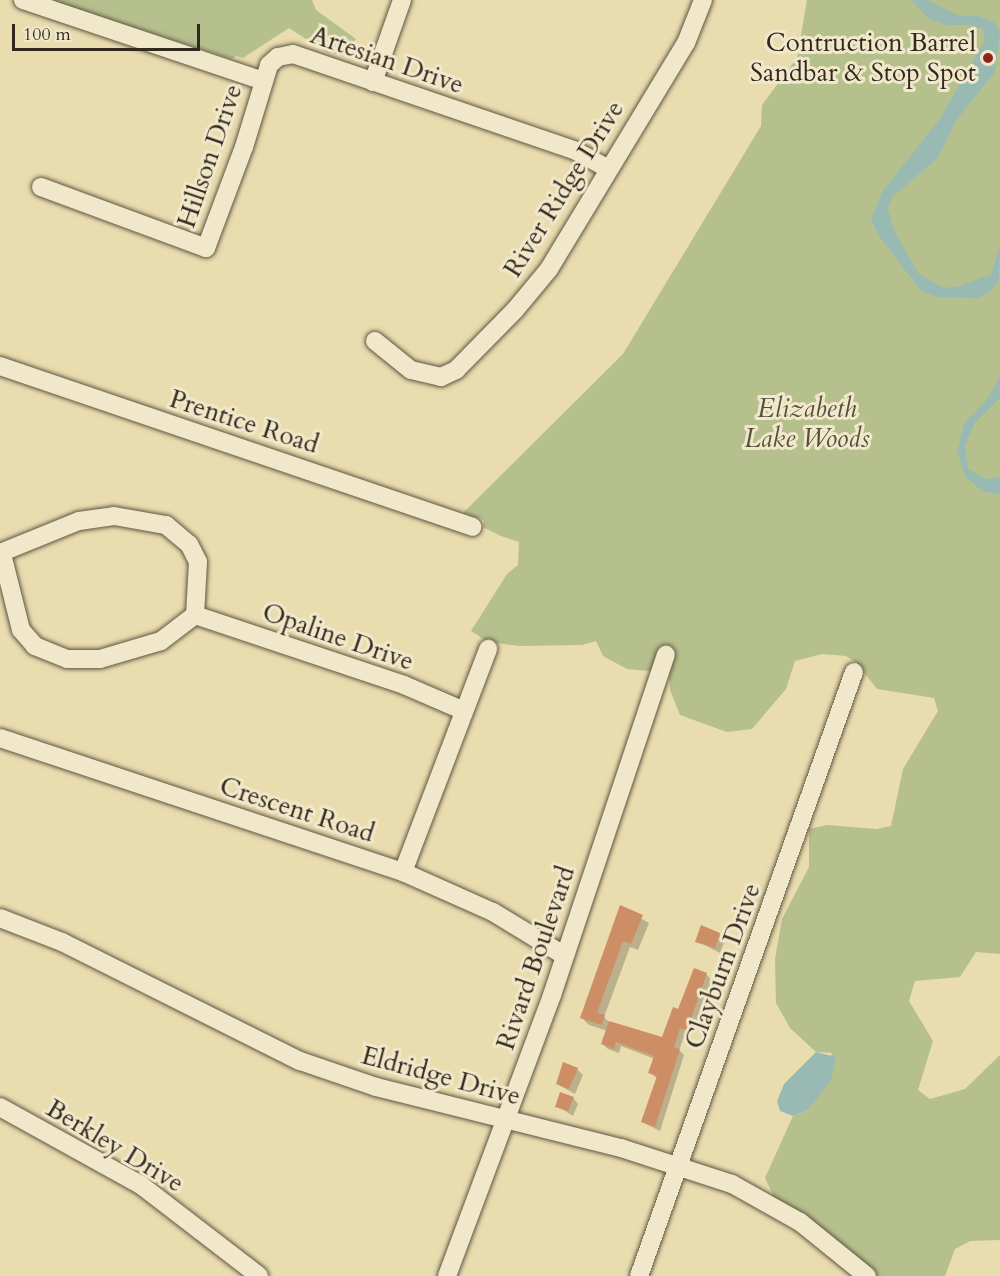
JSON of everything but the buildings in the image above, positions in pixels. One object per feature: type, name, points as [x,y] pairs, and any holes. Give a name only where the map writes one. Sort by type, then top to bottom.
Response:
[{"type":"street","points":[[23,0],[262,81]]},
{"type":"street","points":[[373,82],[402,0]]},
{"type":"street","name":"River Ridge Drive","points":[[375,341],[411,370],[441,377],[456,370],[515,310],[549,269],[686,43],[702,0]]},
{"type":"street","name":"Artesian Drive","points":[[262,81],[278,57],[293,54],[576,151],[608,169]]},
{"type":"street","name":"Hillson Drive","points":[[42,187],[206,248],[244,147],[262,81]]},
{"type":"street","name":"Prentice Road","points":[[0,366],[472,527]]},
{"type":"street","points":[[114,516],[166,525],[189,544],[198,562],[195,615],[161,641],[100,659],[68,659],[35,646],[21,630],[1,553],[79,521],[114,516]]},
{"type":"street","name":"Opaline Drive","points":[[195,615],[404,685],[464,711]]},
{"type":"street","points":[[403,872],[488,649]]},
{"type":"street","name":"Rivard Boulevard","points":[[447,1276],[566,956],[666,655]]},
{"type":"street","name":"Clayburn Drive","points":[[639,1276],[854,672]]},
{"type":"street","name":"Crescent Road","points":[[0,738],[403,872],[493,912],[566,956]]},
{"type":"street","name":"Eldridge Drive","points":[[0,918],[62,942],[300,1061],[376,1087],[677,1165],[765,1200],[800,1222],[867,1276]]},
{"type":"street","name":"Berkley Drive","points":[[0,1107],[141,1185],[259,1276]]},
{"type":"green space","points":[[49,0],[312,0],[316,10],[356,39],[342,55],[326,52],[289,28],[243,58],[236,56],[232,59]]},
{"type":"green space","name":"Elizabeth Lake Woods","points":[[807,0],[1000,0],[1000,954],[976,952],[960,977],[915,981],[909,1001],[933,1041],[918,1090],[930,1099],[965,1089],[1000,1055],[1000,1240],[970,1241],[955,1249],[945,1276],[875,1276],[774,1197],[765,1178],[793,1116],[808,1110],[832,1053],[816,1052],[790,1028],[776,1003],[775,959],[782,919],[809,867],[809,829],[827,825],[876,829],[891,826],[903,769],[938,711],[934,698],[877,689],[856,662],[846,656],[822,654],[795,661],[786,689],[752,729],[727,732],[680,715],[670,690],[669,673],[627,669],[603,656],[596,641],[582,645],[520,646],[488,642],[471,631],[507,574],[518,565],[519,542],[483,527],[484,520],[463,513],[623,354],[761,126],[762,105],[797,58]]},
{"type":"water","points":[[911,0],[927,0],[960,16],[978,16],[994,22],[1000,32],[995,72],[957,119],[938,158],[892,197],[888,209],[894,230],[918,273],[943,288],[960,286],[991,274],[1000,246],[999,281],[989,293],[978,298],[937,297],[921,291],[879,236],[871,219],[882,192],[939,120],[985,40],[983,30],[972,25],[947,25],[928,18]]},
{"type":"water","points":[[1000,376],[1000,398],[975,423],[965,446],[968,469],[986,479],[1000,477],[1000,495],[982,491],[965,476],[957,451],[964,424],[987,399]]},
{"type":"water","points":[[816,1052],[836,1057],[831,1080],[808,1110],[793,1116],[780,1111],[777,1101],[784,1084]]},
{"type":"place","name":"Contruction Barrel Sandbar & Stop Spot","points":[[988,58]]}]
